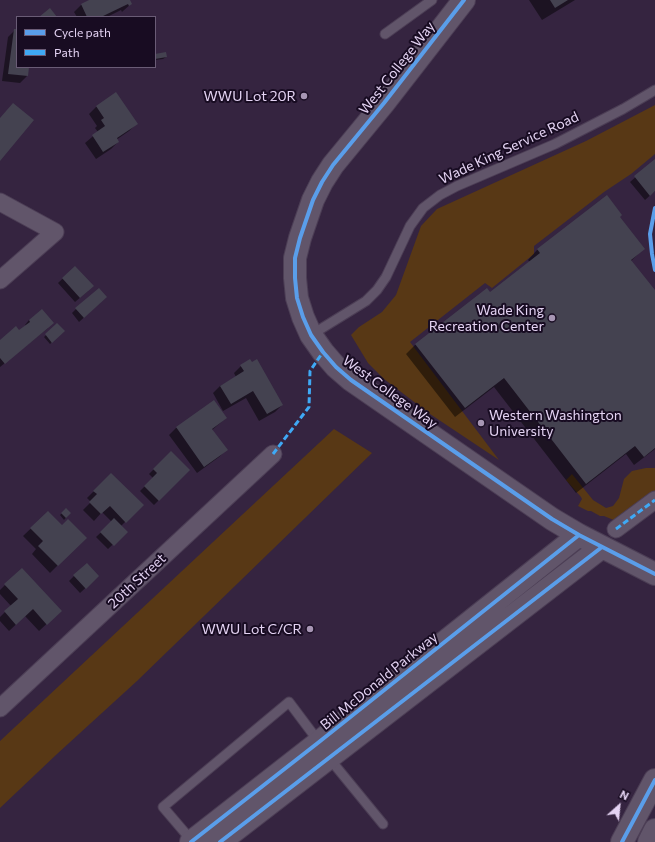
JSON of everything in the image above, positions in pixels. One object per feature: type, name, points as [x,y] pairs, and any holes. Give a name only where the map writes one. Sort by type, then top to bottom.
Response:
[{"type":"main road","name":"West College Way","points":[[464,0],[394,91],[333,165],[322,182],[313,200],[295,258],[297,298],[303,317],[311,335],[323,352],[336,367],[351,380],[552,519],[579,535],[655,574]]},
{"type":"main road","name":"Bill McDonald Parkway","points":[[220,842],[324,750],[579,535]]},
{"type":"main road","name":"Bill McDonald Parkway","points":[[192,842],[324,750],[602,547]]},
{"type":"main road","points":[[622,842],[655,780]]},
{"type":"main road","points":[[649,842],[655,830]]},
{"type":"street","points":[[0,202],[55,232],[0,280]]},
{"type":"street","name":"20th Street","points":[[0,708],[273,454]]},
{"type":"street","points":[[616,529],[655,500]]},
{"type":"lane","points":[[385,34],[432,0]]},
{"type":"lane","name":"Wade King Service Road","points":[[311,335],[366,301],[377,290],[386,277],[410,226],[423,208],[440,195],[457,186],[555,144],[623,109],[655,90]]},
{"type":"lane","points":[[192,842],[163,807],[289,702],[324,750],[383,824]]},
{"type":"shaded area","points":[[655,105],[655,154],[631,174],[604,192],[534,246],[534,254],[492,288],[485,283],[410,342],[499,460],[430,414],[384,379],[368,363],[351,335],[359,327],[382,312],[396,295],[421,226],[437,209],[586,141]]},
{"type":"shaded area","points":[[334,429],[372,453],[137,681],[0,808],[0,741]]},
{"type":"shaded area","points":[[655,468],[655,491],[616,521],[600,516],[578,506],[582,499],[566,480],[572,474],[593,500],[606,508],[613,506],[619,498],[624,479],[632,471]]},
{"type":"building","points":[[89,0],[130,0],[132,4],[129,6],[128,4],[103,16],[87,16],[81,4]]},
{"type":"building","points":[[550,0],[568,0],[555,8]]},
{"type":"building","points":[[50,8],[56,16],[40,16]]},
{"type":"building","points":[[14,29],[16,29],[16,68],[29,68],[28,76],[8,74]]},
{"type":"building","points":[[166,52],[167,57],[156,59],[156,54]]},
{"type":"building","points":[[116,92],[138,124],[117,138],[119,142],[103,152],[92,135],[105,126],[101,120],[104,118],[96,106]]},
{"type":"building","points":[[13,103],[34,120],[0,161],[0,118]]},
{"type":"building","points":[[655,159],[655,191],[650,196],[634,176]]},
{"type":"building","name":"Wade King Recreation Center","points":[[607,195],[622,215],[620,217],[645,249],[631,260],[655,290],[655,448],[644,457],[635,446],[586,484],[504,378],[465,408],[415,344],[487,288],[490,292],[540,253],[537,249]]},
{"type":"building","points":[[75,266],[94,286],[80,298],[62,278]]},
{"type":"building","points":[[99,288],[107,297],[84,318],[75,308]]},
{"type":"building","points":[[42,309],[54,323],[5,364],[0,358],[0,340],[16,326],[19,330],[30,322],[29,320]]},
{"type":"building","points":[[57,323],[65,331],[52,343],[45,334]]},
{"type":"building","points":[[250,359],[252,362],[257,359],[283,405],[267,414],[253,391],[231,404],[220,386],[244,371],[240,365]]},
{"type":"building","points":[[214,400],[227,418],[212,429],[228,450],[204,467],[176,427]]},
{"type":"building","points":[[171,451],[190,470],[159,501],[144,486],[157,473],[153,469]]},
{"type":"building","points":[[111,473],[144,505],[126,523],[110,506],[101,514],[89,502],[97,494],[93,491]]},
{"type":"building","points":[[66,508],[71,513],[66,518],[61,513]]},
{"type":"building","points":[[48,511],[62,525],[68,519],[87,538],[58,566],[38,546],[43,541],[30,528]]},
{"type":"building","points":[[114,518],[128,532],[114,546],[100,532]]},
{"type":"building","points":[[87,563],[99,576],[86,589],[73,575]]},
{"type":"building","points":[[22,568],[62,611],[47,625],[33,609],[16,625],[4,611],[18,599],[4,584]]},
{"type":"marked path","points":[[273,454],[309,407],[310,371],[323,352]]},
{"type":"marked path","points":[[616,529],[655,500]]},
{"type":"cycle path","points":[[464,0],[384,103],[333,165],[322,182],[313,200],[295,258],[297,298],[303,317],[311,335],[323,352],[336,367],[351,380],[552,519],[579,535],[655,574]]},
{"type":"cycle path","points":[[655,208],[650,234],[655,270]]},
{"type":"cycle path","points":[[191,842],[579,535]]},
{"type":"cycle path","points":[[220,842],[602,547]]},
{"type":"cycle path","points":[[622,842],[655,780]]},
{"type":"place","name":"WWU Lot 20R","points":[[304,96]]},
{"type":"place","name":"Wade King Recreation Center","points":[[552,318]]},
{"type":"place","name":"Western Washington University","points":[[481,423]]},
{"type":"place","name":"WWU Lot C/CR","points":[[310,629]]}]
